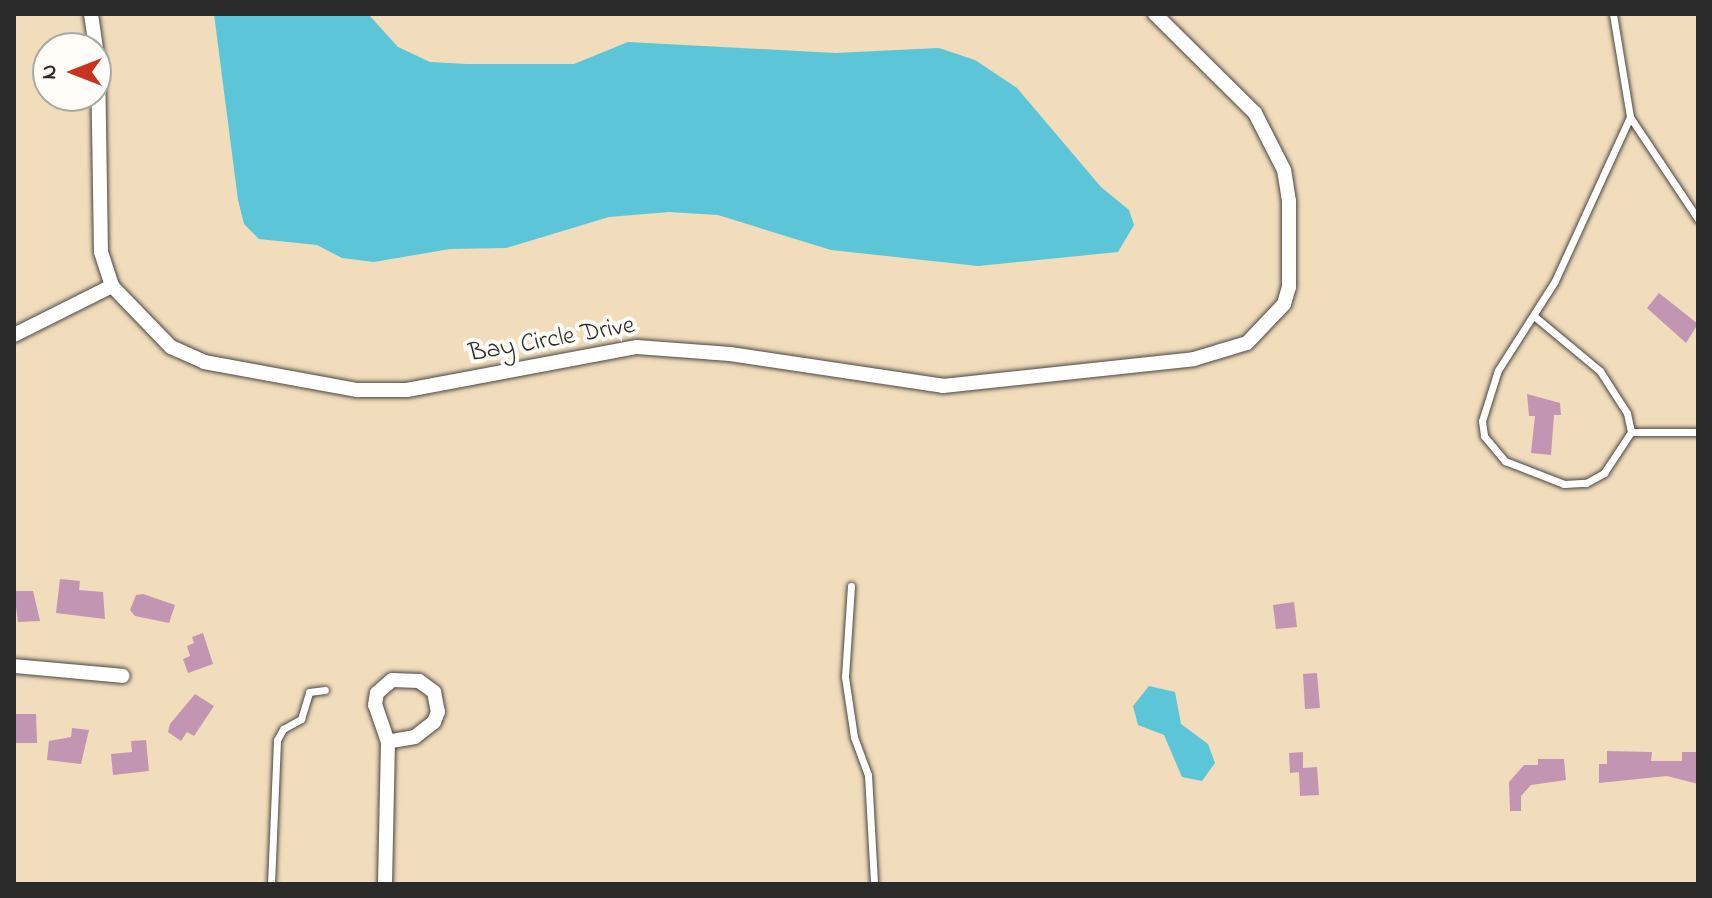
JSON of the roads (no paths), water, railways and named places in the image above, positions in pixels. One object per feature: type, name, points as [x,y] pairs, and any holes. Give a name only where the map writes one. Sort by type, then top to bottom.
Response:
[{"type":"street","name":"Bay Circle Drive","points":[[91,14],[98,62],[101,252],[112,286],[171,347],[204,362],[369,390],[407,390],[637,347],[730,354],[943,386],[1220,354],[1247,343],[1284,304],[1289,287],[1289,201],[1274,142],[1255,113],[1155,14]]},
{"type":"street","points":[[14,335],[112,286]]},
{"type":"street","points":[[14,666],[123,676]]},
{"type":"street","points":[[385,884],[388,742],[376,717],[377,693],[392,680],[419,681],[434,692],[438,712],[434,722],[415,737],[388,742]]},
{"type":"lane","points":[[1613,14],[1630,117],[1698,219]]},
{"type":"lane","points":[[1534,316],[1600,371],[1627,413],[1631,432],[1604,473],[1586,483],[1541,478],[1491,449],[1482,421],[1488,395],[1506,354],[1534,316],[1630,117]]},
{"type":"lane","points":[[1631,432],[1698,432]]},
{"type":"lane","points":[[851,586],[845,677],[854,737],[868,775],[874,884]]},
{"type":"lane","points":[[271,884],[277,740],[283,729],[301,719],[309,692],[325,690]]},
{"type":"water","points":[[214,14],[368,14],[398,47],[430,62],[467,64],[574,64],[628,42],[835,53],[939,48],[975,60],[1017,88],[1101,187],[1129,210],[1134,225],[1118,252],[978,266],[831,250],[718,215],[669,212],[609,217],[506,248],[450,249],[374,262],[342,258],[317,245],[259,239],[244,224],[238,200]]},
{"type":"water","points":[[1149,686],[1175,692],[1181,724],[1208,744],[1215,763],[1202,781],[1182,777],[1164,735],[1138,725],[1133,706]]}]
